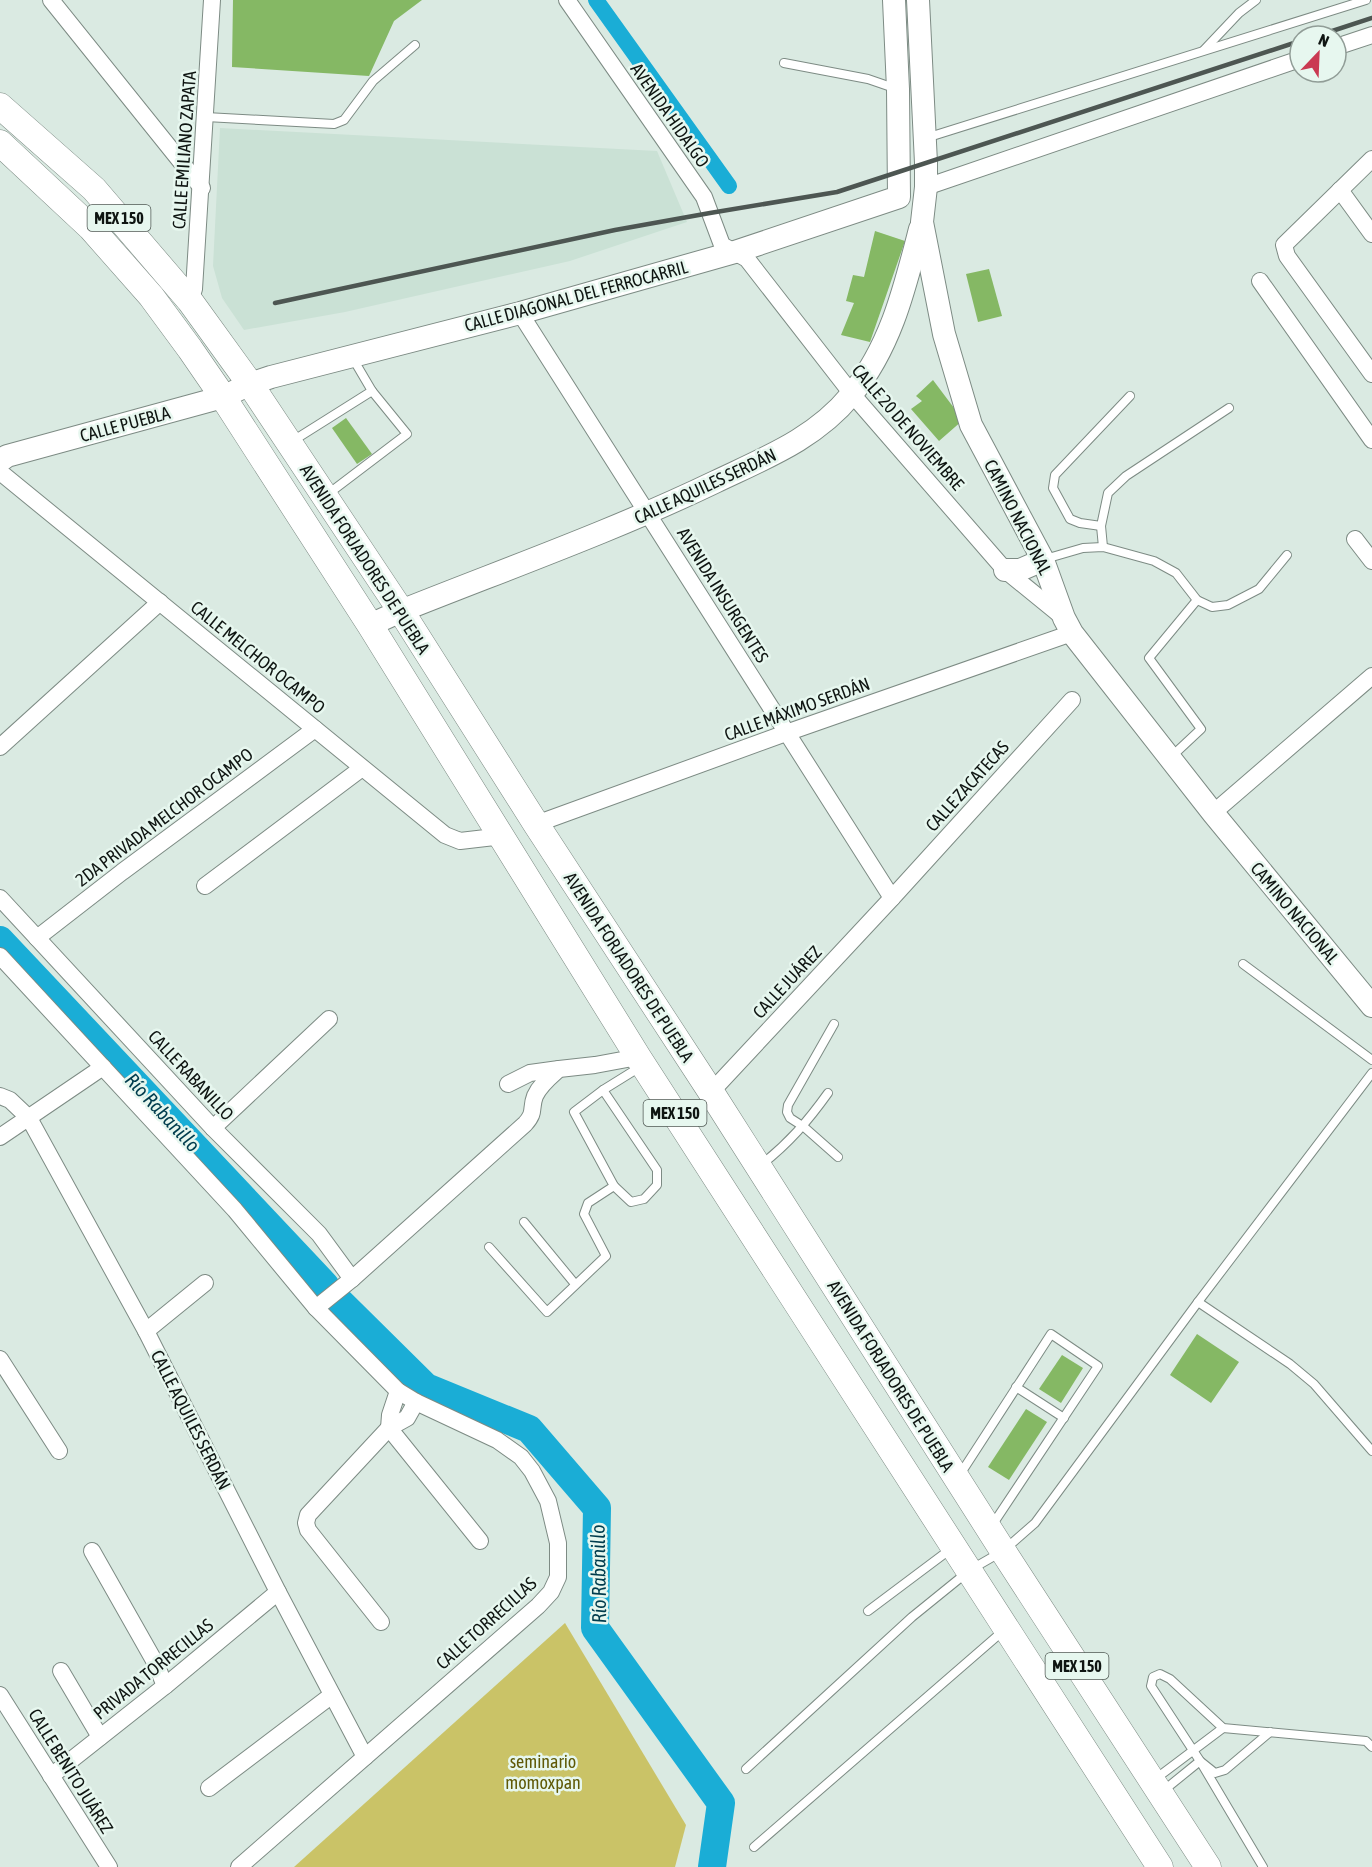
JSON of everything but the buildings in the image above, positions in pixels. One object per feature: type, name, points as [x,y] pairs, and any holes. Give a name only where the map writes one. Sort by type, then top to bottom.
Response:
[{"type":"main road","points":[[894,0],[898,89]]},
{"type":"main road","name":"CAMINO NACIONAL","points":[[918,0],[926,187],[922,222],[944,334],[971,425],[1043,560],[1068,626],[1213,813],[1372,1006]]},
{"type":"main road","name":"CALLE DIAGONAL DEL FERROCARRIL","points":[[250,384],[520,313],[735,252],[899,196],[898,89]]},
{"type":"main road","name":"AVENIDA FORJADORES DE PUEBLA","points":[[0,106],[94,189],[190,301],[250,384],[401,611],[536,824],[711,1092],[996,1541],[1208,1867]]},
{"type":"main road","name":"AVENIDA FORJADORES DE PUEBLA","points":[[0,143],[91,228],[114,254],[171,323],[223,397],[503,836],[641,1061],[1160,1867]]},
{"type":"main road","name":"CALLE AQUILES SERDÁN","points":[[370,625],[649,514],[796,443],[828,419],[852,394],[879,354],[904,293],[922,222]]},
{"type":"main road","name":"CALLE PUEBLA","points":[[0,461],[7,456],[223,397],[250,384]]},
{"type":"main road","points":[[1005,570],[1020,570],[1043,560]]},
{"type":"street","points":[[51,0],[202,188]]},
{"type":"street","name":"CALLE EMILIANO ZAPATA","points":[[190,301],[194,290],[202,188],[212,0]]},
{"type":"street","name":"AVENIDA HIDALGO","points":[[567,0],[704,197],[722,245],[735,252]]},
{"type":"street","points":[[1348,43],[1372,34]]},
{"type":"street","points":[[926,187],[1288,63]]},
{"type":"street","points":[[1372,159],[1284,245],[1287,256],[1372,374]]},
{"type":"street","points":[[1340,190],[1372,234]]},
{"type":"street","name":"CALLE 20 DE NOVIEMBRE","points":[[735,252],[747,259],[852,394],[1005,570],[1068,626]]},
{"type":"street","points":[[1260,280],[1372,440]]},
{"type":"street","name":"AVENIDA INSURGENTES","points":[[520,313],[892,898]]},
{"type":"street","name":"CALLE MELCHOR OCAMPO","points":[[0,472],[362,768],[452,838],[460,841],[503,836]]},
{"type":"street","points":[[1355,539],[1372,561]]},
{"type":"street","points":[[0,747],[160,602]]},
{"type":"street","name":"CALLE MÁXIMO SERDÁN","points":[[536,824],[786,733],[1068,626]]},
{"type":"street","points":[[1213,813],[1369,684]]},
{"type":"street","name":"CALLE ZACATECAS","points":[[892,898],[1072,700]]},
{"type":"street","name":"2DA PRIVADA MELCHOR OCAMPO","points":[[37,938],[315,729]]},
{"type":"street","points":[[205,885],[362,768]]},
{"type":"street","name":"CALLE RABANILLO","points":[[0,898],[213,1128],[319,1234],[352,1278]]},
{"type":"street","name":"CALLE JUÁREZ","points":[[711,1092],[892,898]]},
{"type":"street","name":"CALLE TORRECILLAS","points":[[0,956],[235,1210],[316,1308],[398,1391],[416,1402],[497,1440],[521,1457],[548,1500],[558,1543],[558,1577],[551,1592],[538,1606],[239,1867]]},
{"type":"street","points":[[213,1128],[329,1019]]},
{"type":"street","points":[[508,1084],[530,1073],[641,1061]]},
{"type":"street","points":[[0,1137],[103,1067]]},
{"type":"street","points":[[316,1308],[525,1124],[532,1116],[537,1092],[559,1069]]},
{"type":"street","name":"CALLE AQUILES SERDÁN","points":[[0,1096],[10,1100],[29,1118],[146,1331],[278,1592],[365,1757]]},
{"type":"street","points":[[146,1331],[206,1283]]},
{"type":"street","points":[[0,1359],[60,1451]]},
{"type":"street","points":[[398,1391],[390,1415],[389,1428],[480,1541]]},
{"type":"street","points":[[381,1622],[308,1530],[306,1523],[308,1515],[389,1428],[407,1418],[416,1402]]},
{"type":"street","points":[[92,1551],[156,1664],[165,1686]]},
{"type":"street","name":"PRIVADA TORRECILLAS","points":[[51,1776],[165,1686],[278,1592]]},
{"type":"street","points":[[61,1671],[100,1737]]},
{"type":"street","name":"CALLE BENITO JUÁREZ","points":[[0,1695],[109,1867]]},
{"type":"street","points":[[209,1788],[332,1695]]},
{"type":"lane","points":[[1201,52],[1256,0]]},
{"type":"lane","points":[[925,138],[1366,0]]},
{"type":"lane","points":[[206,117],[334,124],[344,120],[373,81],[415,45]]},
{"type":"lane","points":[[784,63],[868,79],[898,89]]},
{"type":"lane","points":[[325,497],[407,434],[372,391],[351,357]]},
{"type":"lane","points":[[290,444],[372,391]]},
{"type":"lane","points":[[1101,526],[1080,524],[1070,519],[1053,488],[1055,475],[1130,396]]},
{"type":"lane","points":[[1103,547],[1101,526],[1108,493],[1126,476],[1229,408]]},
{"type":"lane","points":[[1043,560],[1083,548],[1103,547],[1154,561],[1176,573],[1197,600],[1212,607],[1227,605],[1259,589],[1287,555]]},
{"type":"lane","points":[[1170,758],[1201,729],[1149,658],[1197,600]]},
{"type":"lane","points":[[1243,964],[1372,1060]]},
{"type":"lane","points":[[834,1024],[788,1105],[787,1112],[790,1118],[804,1127],[838,1157]]},
{"type":"lane","points":[[603,1090],[657,1170],[657,1185],[644,1199],[631,1202],[614,1186],[574,1112],[641,1061]]},
{"type":"lane","points":[[996,1541],[1035,1523],[1198,1302],[1372,1073]]},
{"type":"lane","points":[[759,1168],[804,1127],[828,1092]]},
{"type":"lane","points":[[489,1247],[547,1312],[606,1256],[585,1214],[588,1203],[614,1186]]},
{"type":"lane","points":[[524,1222],[575,1284]]},
{"type":"lane","points":[[1198,1302],[1290,1364],[1314,1384],[1372,1451]]},
{"type":"lane","points":[[746,1769],[912,1617],[970,1570],[996,1541],[1064,1418],[1098,1366],[1051,1334],[957,1480]]},
{"type":"lane","points":[[1016,1387],[1064,1418]]},
{"type":"lane","points":[[868,1611],[954,1546]]},
{"type":"lane","points":[[754,1847],[1006,1629]]},
{"type":"lane","points":[[1263,1867],[1200,1761],[1151,1686],[1153,1677],[1160,1674],[1170,1679],[1223,1728],[1366,1741],[1372,1747]]},
{"type":"lane","points":[[1156,1787],[1223,1728]]},
{"type":"lane","points":[[1200,1761],[1215,1773],[1220,1772],[1270,1732]]},
{"type":"lane","points":[[1156,1787],[1200,1761]]},
{"type":"shaded area","points":[[220,128],[657,151],[687,222],[570,261],[345,312],[244,330],[222,298],[213,266]]},
{"type":"green space","name":"seminario momoxpan","points":[[565,1623],[686,1825],[675,1867],[294,1867]]},
{"type":"waterway","points":[[596,0],[729,186]]},
{"type":"waterway","name":"Río Rabanillo","points":[[0,940],[325,1285]]},
{"type":"waterway","name":"Río Rabanillo","points":[[338,1300],[426,1387],[529,1429],[597,1508],[595,1628],[721,1803],[712,1867]]},
{"type":"railway","points":[[1348,26],[1372,18]]},
{"type":"railway","points":[[275,303],[615,230],[837,192],[1288,45]]}]
